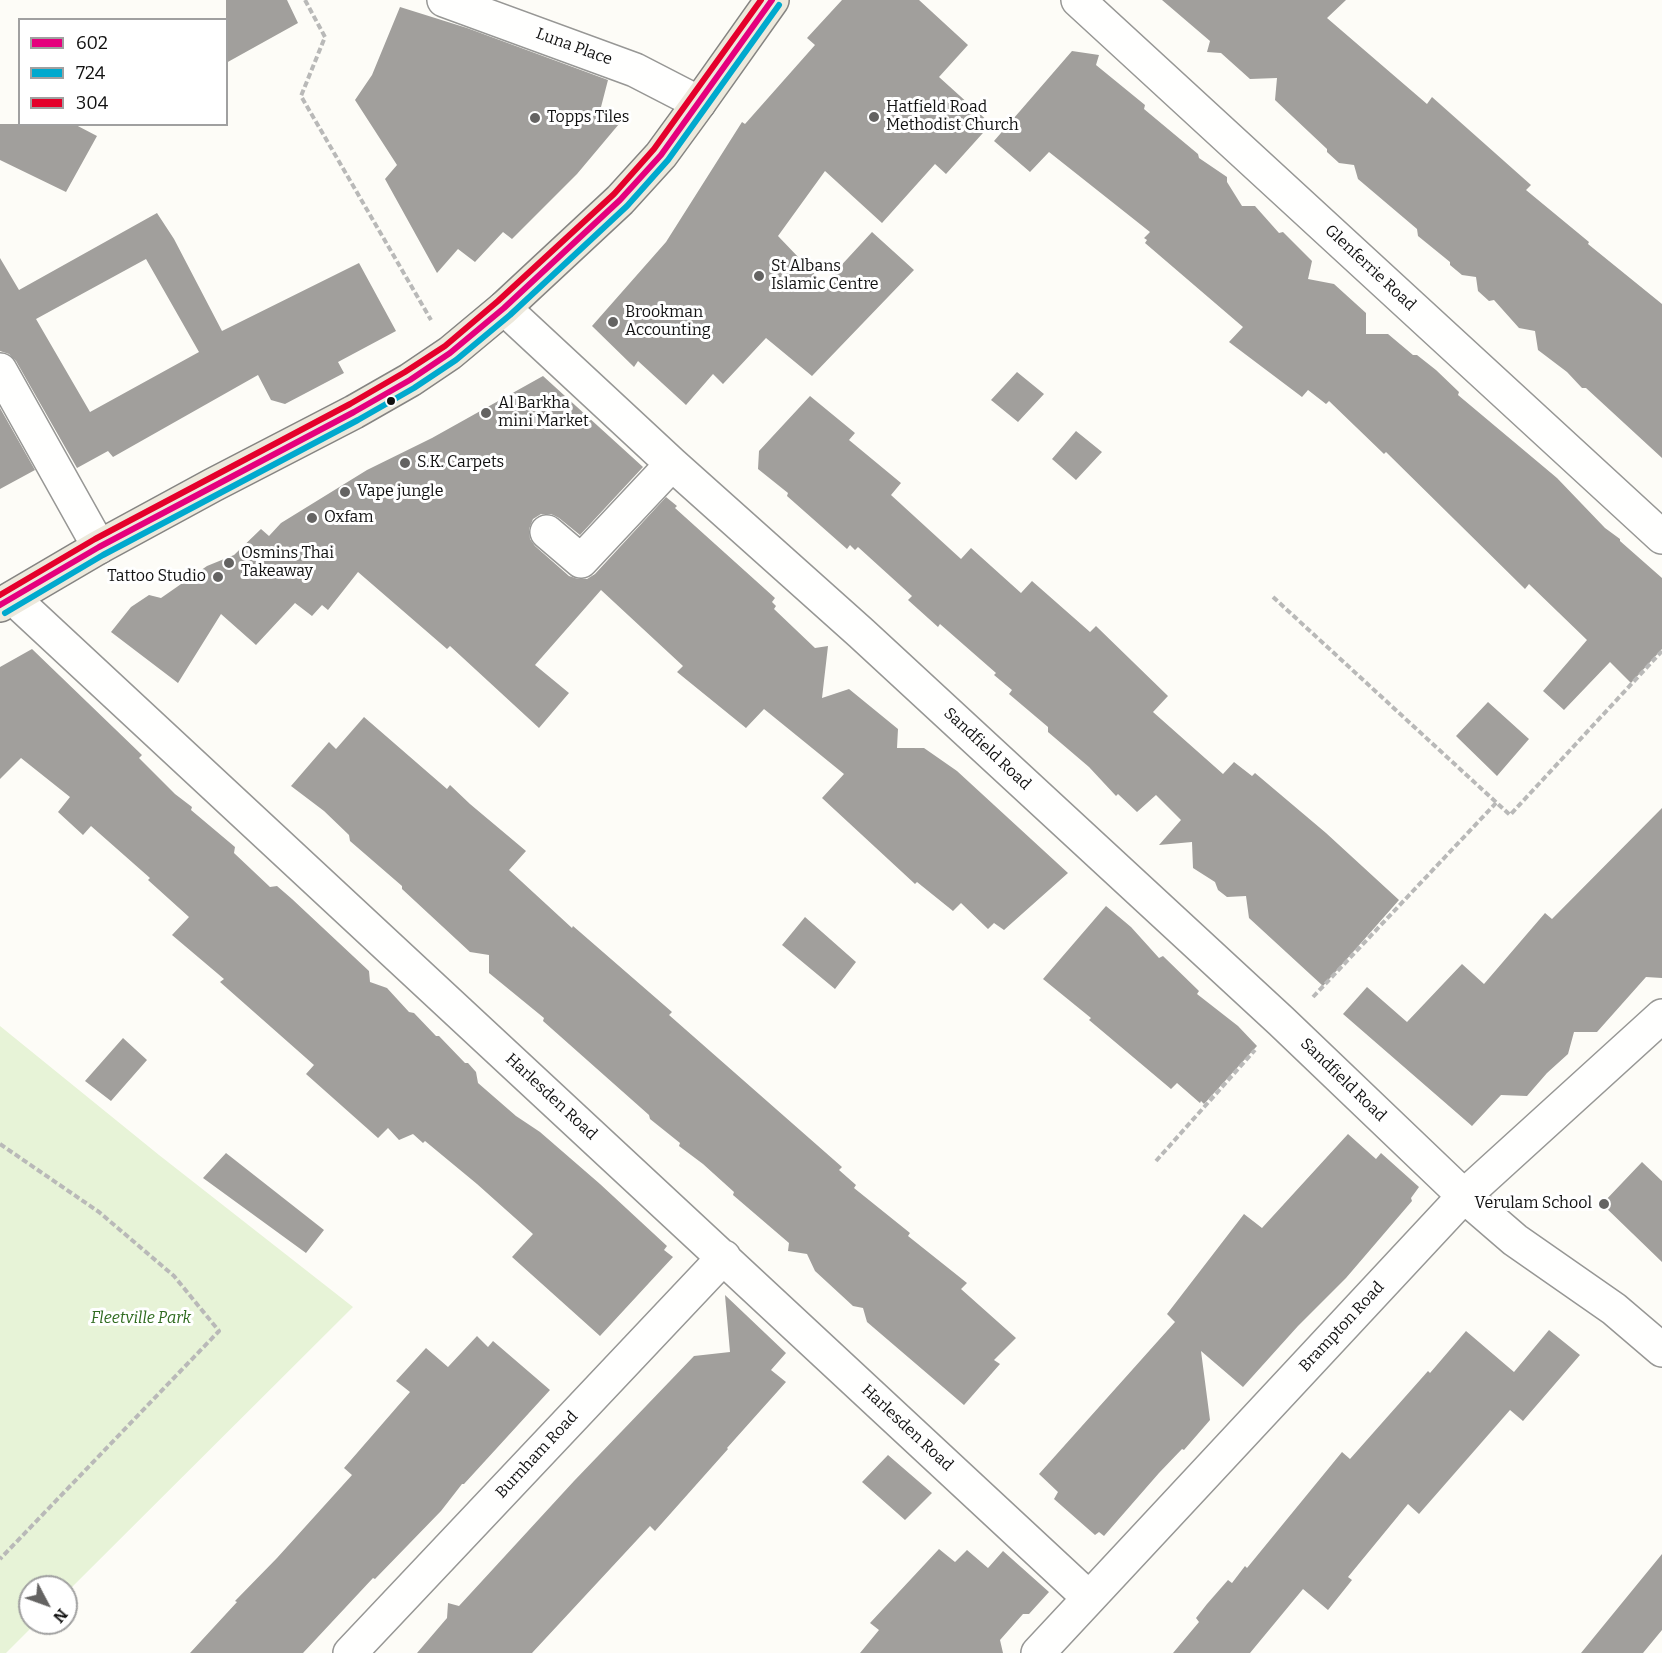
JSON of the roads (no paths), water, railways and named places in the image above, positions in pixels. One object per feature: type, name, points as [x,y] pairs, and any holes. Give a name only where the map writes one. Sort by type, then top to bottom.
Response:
[{"type":"main road","points":[[7,601],[99,547],[354,412],[410,380],[450,352],[504,308],[620,200],[660,155],[772,0]]},
{"type":"street","name":"Luna Place","points":[[444,0],[635,70],[699,103]]},
{"type":"street","name":"Glenferrie Road","points":[[1078,0],[1662,537]]},
{"type":"street","name":"Sandfield Road","points":[[504,308],[672,464],[861,633],[1283,1023],[1464,1196],[1515,1239],[1614,1309],[1662,1350]]},
{"type":"street","points":[[0,370],[99,547]]},
{"type":"street","points":[[547,532],[581,561],[672,464]]},
{"type":"street","name":"Harlesden Road","points":[[7,601],[724,1257],[1089,1597]]},
{"type":"street","name":"Brampton Road","points":[[1038,1653],[1464,1196],[1662,1016]]},
{"type":"street","name":"Burnham Road","points":[[350,1653],[724,1257]]},
{"type":"place","name":"Hatfield Road Methodist Church","points":[[874,117]]},
{"type":"place","name":"Topps Tiles","points":[[535,118]]},
{"type":"place","name":"St Albans Islamic Centre","points":[[759,276]]},
{"type":"place","name":"Brookman Accounting","points":[[613,322]]},
{"type":"place","name":"Al Barkha mini Market","points":[[486,413]]},
{"type":"place","name":"S.K. Carpets","points":[[405,463]]},
{"type":"place","name":"Vape jungle","points":[[345,492]]},
{"type":"place","name":"Oxfam","points":[[312,518]]},
{"type":"place","name":"Osmins Thai Takeaway","points":[[229,563]]},
{"type":"place","name":"Tattoo Studio","points":[[218,577]]},
{"type":"place","name":"Verulam School","points":[[1604,1204]]},
{"type":"park label","name":"Fleetville Park","points":[[141,1319]]}]
